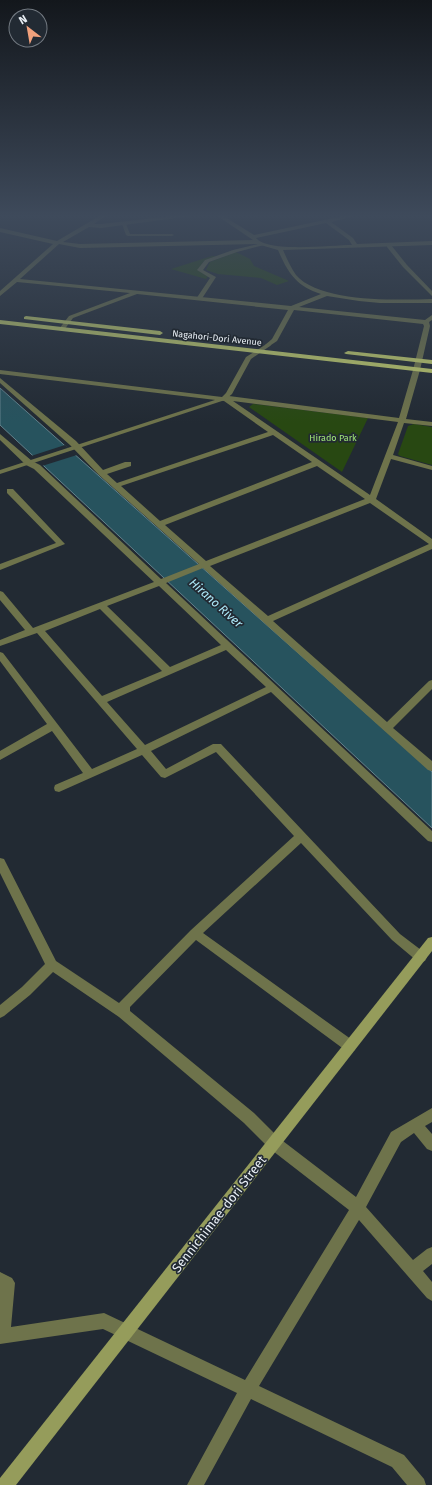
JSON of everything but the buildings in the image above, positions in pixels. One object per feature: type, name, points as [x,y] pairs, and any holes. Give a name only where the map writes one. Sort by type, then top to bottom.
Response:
[{"type":"highway","name":"Nagahori-Dori Avenue","points":[[0,315],[296,348]]},
{"type":"highway","name":"Nagahori-Dori Avenue","points":[[0,322],[432,370]]},
{"type":"highway","points":[[341,353],[432,362]]},
{"type":"main road","name":"Sennichimae-dori Street","points":[[5,1485],[432,942]]},
{"type":"street","points":[[0,294],[10,284]]},
{"type":"street","points":[[0,643],[102,606],[372,499],[402,420],[420,361],[429,320],[55,284]]},
{"type":"street","points":[[305,284],[326,294],[377,302],[432,301]]},
{"type":"street","points":[[62,329],[71,317],[136,293]]},
{"type":"street","points":[[0,472],[224,398],[229,394],[248,358],[275,340],[292,308],[326,294]]},
{"type":"street","points":[[0,372],[432,424]]},
{"type":"street","points":[[0,380],[73,443],[73,449]]},
{"type":"street","points":[[224,398],[317,463],[372,499],[432,545],[267,620]]},
{"type":"street","points":[[118,485],[274,432]]},
{"type":"street","points":[[0,436],[33,462],[163,582],[272,688],[432,838]]},
{"type":"street","points":[[73,449],[118,485],[204,566],[432,767]]},
{"type":"street","points":[[389,456],[432,468]]},
{"type":"street","points":[[160,524],[317,463]]},
{"type":"street","points":[[102,473],[128,464]]},
{"type":"street","points":[[0,567],[61,544],[10,491]]},
{"type":"street","points":[[2,600],[35,631],[100,700],[165,774],[217,747],[396,937],[421,957]]},
{"type":"street","points":[[102,606],[169,672]]},
{"type":"street","points":[[100,700],[228,646]]},
{"type":"street","points":[[0,655],[90,774]]},
{"type":"street","points":[[387,728],[432,683]]},
{"type":"street","points":[[59,788],[144,750],[272,688]]},
{"type":"street","points":[[0,756],[54,726]]},
{"type":"street","points":[[123,1013],[124,1005],[195,933],[301,836]]},
{"type":"street","points":[[2,869],[52,965],[123,1013],[249,1118],[274,1143],[358,1208],[432,1293]]},
{"type":"street","points":[[195,933],[350,1046]]},
{"type":"street","points":[[0,1012],[26,991],[52,965]]},
{"type":"street","points":[[195,1485],[248,1389],[358,1208],[396,1137],[432,1114]]},
{"type":"street","points":[[416,1125],[432,1144]]},
{"type":"street","points":[[413,1270],[432,1254]]},
{"type":"street","points":[[0,1278],[7,1283],[1,1336],[104,1321],[127,1330],[398,1461],[418,1485]]},
{"type":"lane","points":[[199,299],[209,284]]},
{"type":"lane","points":[[423,284],[432,294]]},
{"type":"green space","name":"Hirado Park","points":[[253,404],[368,418],[342,472],[249,407]]},
{"type":"green space","points":[[414,424],[432,427],[432,465],[400,456],[398,454],[408,426]]},
{"type":"water","name":"Hirano River","points":[[0,388],[432,772],[432,828],[0,425]]},
{"type":"pier","points":[[65,445],[77,455],[42,466],[31,456]]}]
